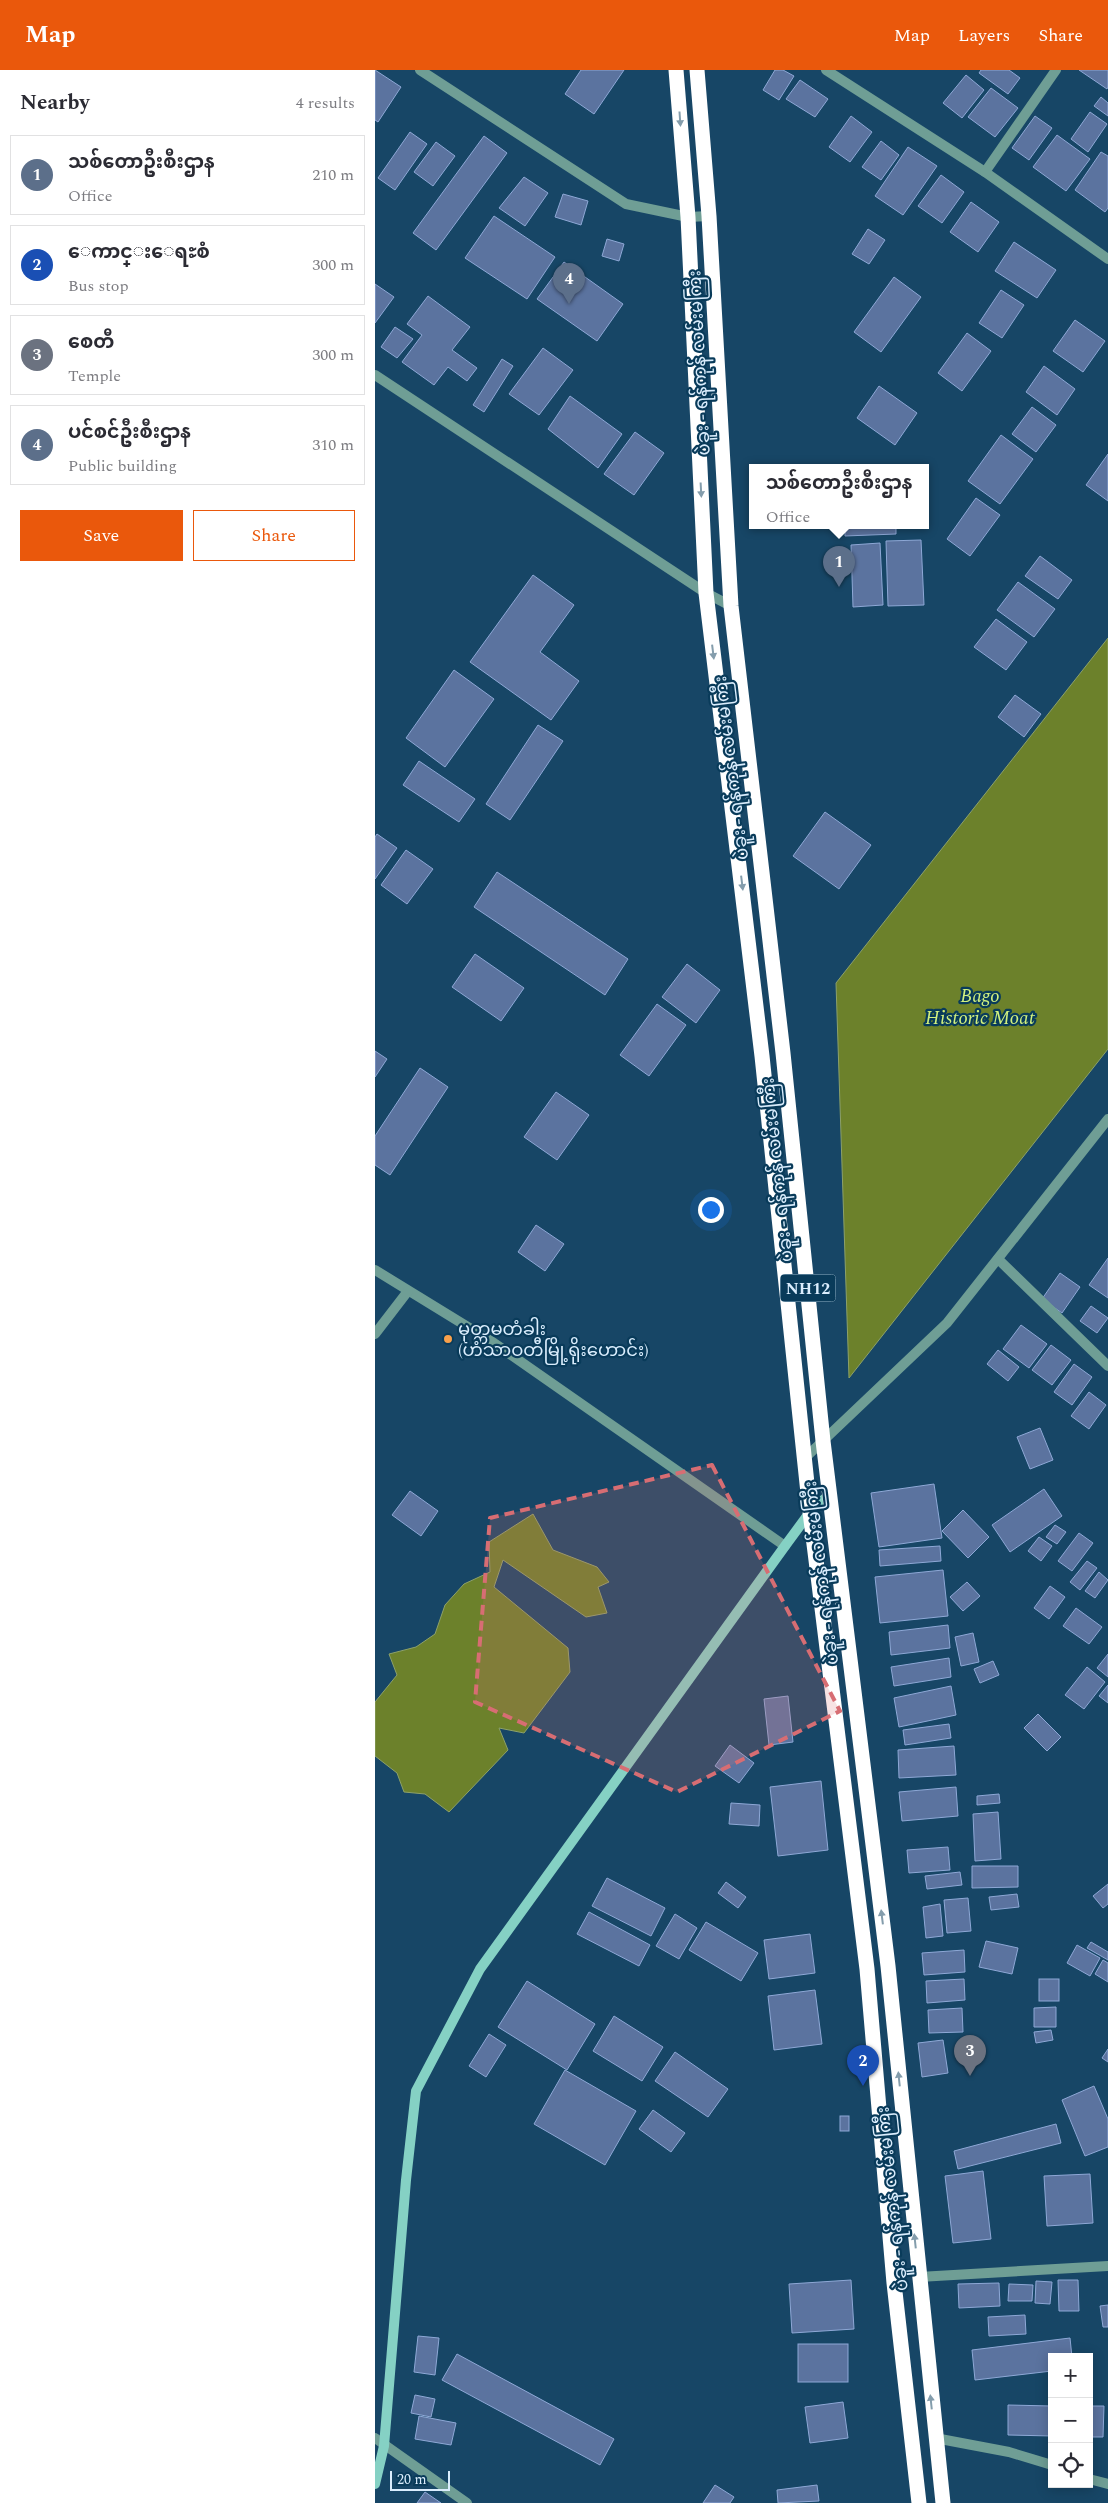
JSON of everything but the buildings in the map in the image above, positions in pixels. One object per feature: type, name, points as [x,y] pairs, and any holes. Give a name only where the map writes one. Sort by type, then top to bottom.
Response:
[{"type":"highway","name":"ပဲခူး - ရန်ကုန် လမ်းမကြီး","points":[[676,70],[688,217],[706,593],[763,1066],[806,1457],[810,1512],[867,1969],[894,2283],[919,2503]]},
{"type":"highway","name":"ပဲခူး - ရန်ကုန် လမ်းမကြီး","points":[[697,70],[709,216],[731,606],[783,1053],[823,1441],[888,1966],[943,2503]]},
{"type":"street","points":[[420,70],[626,204],[688,217],[709,216]]},
{"type":"street","points":[[826,70],[985,172],[1108,259]]},
{"type":"street","points":[[985,172],[1056,70]]},
{"type":"street","points":[[375,375],[706,593],[731,606]]},
{"type":"street","points":[[806,1457],[947,1323],[1108,1119]]},
{"type":"street","points":[[998,1259],[1108,1366]]},
{"type":"street","points":[[375,1270],[494,1343],[785,1546]]},
{"type":"street","points":[[375,1334],[408,1291]]},
{"type":"street","points":[[375,2484],[384,2446],[406,2180],[416,2091],[480,1969],[810,1512],[830,1494]]},
{"type":"street","points":[[919,2277],[1108,2266]]},
{"type":"street","points":[[375,2438],[467,2503]]},
{"type":"street","points":[[935,2438],[1009,2452],[1048,2464]]},
{"type":"street","points":[[1093,2480],[1108,2484]]},
{"type":"highlighted area","points":[[712,1465],[840,1711],[677,1792],[475,1702],[490,1518]]},
{"type":"water","name":"Bago Historic Moat","points":[[1108,638],[1108,1049],[849,1378],[836,983]]},
{"type":"water","points":[[533,1514],[553,1550],[597,1567],[609,1582],[598,1587],[607,1613],[586,1617],[503,1560],[494,1587],[568,1648],[570,1672],[524,1733],[499,1728],[508,1750],[449,1812],[425,1794],[404,1792],[397,1773],[375,1756],[375,1702],[397,1675],[389,1654],[416,1647],[435,1634],[445,1605],[464,1584],[490,1572],[489,1542]]},
{"type":"place","name":"ပင်စင်ဦးစီးဌာန","points":[[569,304]]},
{"type":"place","name":"သစ်တောဦးစီးဌာန","points":[[839,587]]},
{"type":"place","name":"မုတ္တမတံခါး (ဟံသာဝတီမြို့ရိုးဟောင်း)","points":[[448,1339]]},
{"type":"place","name":"စေတီ","points":[[970,2076]]},
{"type":"place","name":"ေကာင္းေရႊစံ","points":[[863,2086]]}]
